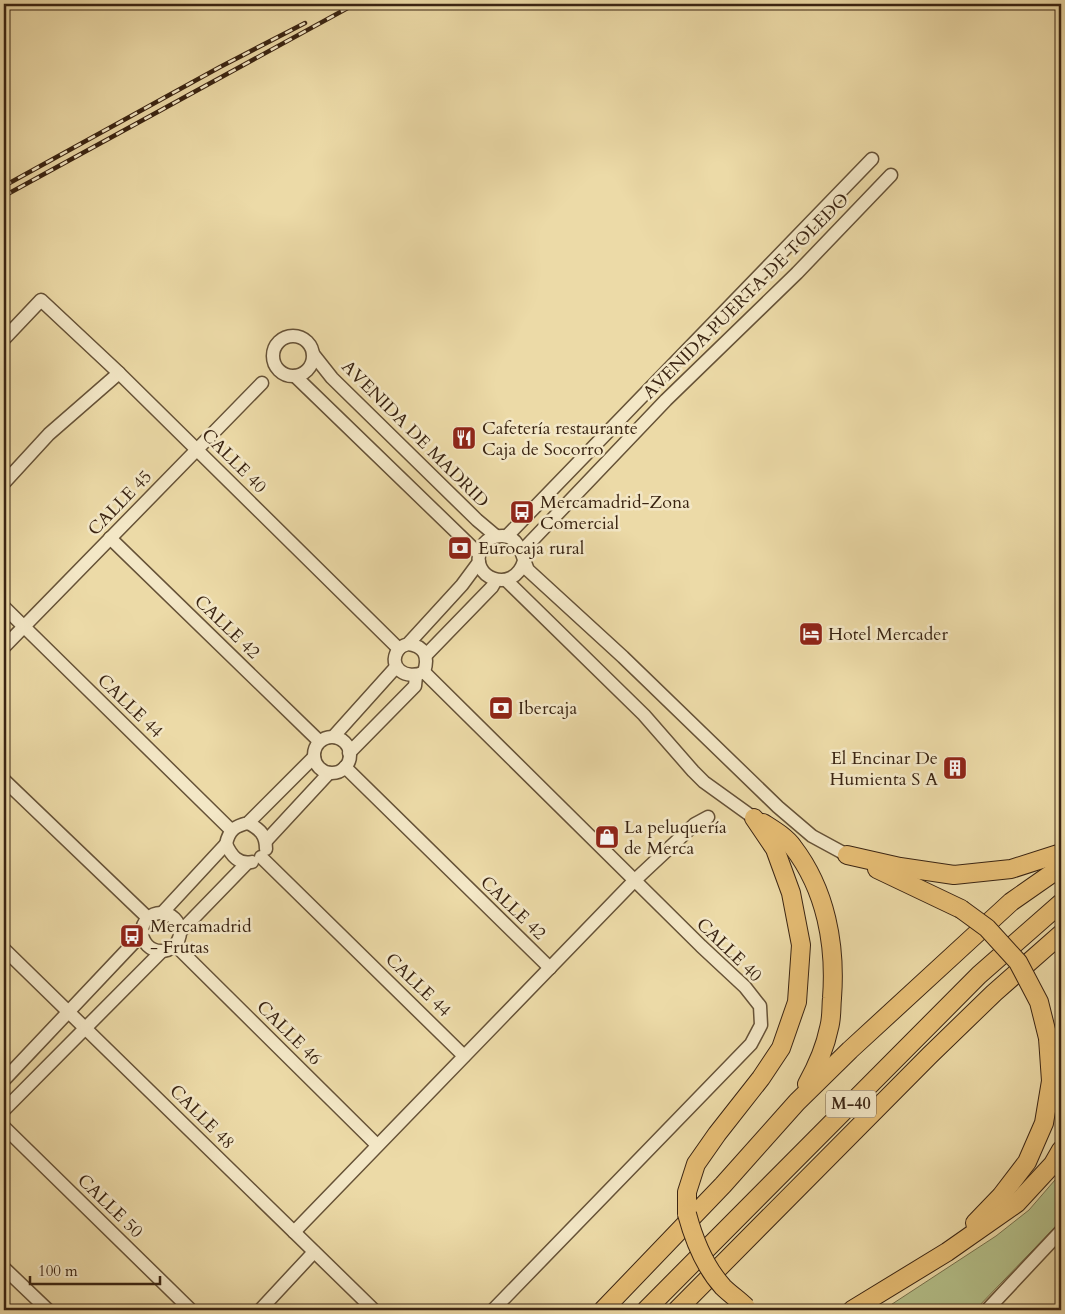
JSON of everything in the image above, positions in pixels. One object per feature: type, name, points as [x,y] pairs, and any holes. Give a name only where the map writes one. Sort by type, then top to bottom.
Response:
[{"type":"highway","points":[[754,818],[776,831],[792,845],[810,874],[823,906],[832,947],[833,984],[830,1026],[818,1065],[797,1102]]},
{"type":"highway","points":[[750,1309],[723,1287],[707,1266],[693,1235],[687,1214],[687,1192],[696,1164],[761,1078],[781,1048],[797,1002],[801,945],[791,893],[775,849],[754,818]]},
{"type":"highway","points":[[847,855],[900,867],[954,875],[1011,870],[1061,853]]},
{"type":"highway","points":[[847,855],[961,909],[987,928],[1018,962],[1039,1002],[1048,1038],[1051,1081],[1044,1123],[1026,1162],[1001,1196],[947,1252]]},
{"type":"highway","points":[[603,1310],[723,1185],[797,1102],[850,1050],[1011,902],[1061,867]]},
{"type":"highway","name":"M-40","points":[[646,1310],[979,975],[1061,904]]},
{"type":"highway","name":"M-40","points":[[677,1310],[930,1055],[994,993],[1061,934]]},
{"type":"highway","points":[[852,1310],[947,1252],[1017,1203],[1053,1164],[1061,1150]]},
{"type":"street","name":"AVENIDA PUERTA DE TOLEDO","points":[[501,536],[872,159]]},
{"type":"street","name":"AVENIDA PUERTA DE TOLEDO","points":[[523,556],[666,400],[797,273],[892,175]]},
{"type":"street","name":"CALLE 40","points":[[4,339],[42,300],[404,646]]},
{"type":"street","points":[[295,336],[307,342],[311,347],[313,360],[307,371],[295,376],[283,374],[274,364],[274,351],[277,344],[282,340],[295,336]]},
{"type":"street","name":"AVENIDA DE MADRID","points":[[313,354],[332,378],[464,508],[501,536]]},
{"type":"street","points":[[4,484],[49,434],[120,373]]},
{"type":"street","points":[[295,376],[479,558],[482,570],[489,577],[501,580],[644,715],[693,772],[754,818]]},
{"type":"street","name":"CALLE 45","points":[[4,647],[262,383]]},
{"type":"street","points":[[334,736],[396,667],[396,657],[404,646],[462,585],[479,558],[482,546],[489,539],[501,536],[517,542],[528,570],[622,657],[778,807],[812,836],[847,855]]},
{"type":"street","name":"CALLE 42","points":[[110,538],[319,741]]},
{"type":"street","points":[[426,655],[492,587],[501,580],[516,576],[522,568],[523,556]]},
{"type":"street","name":"CALLE 44","points":[[4,607],[231,830]]},
{"type":"street","points":[[349,754],[415,686],[427,664],[426,655],[422,648],[416,645],[404,646]]},
{"type":"street","points":[[396,667],[402,673],[420,674]]},
{"type":"street","name":"CALLE 40","points":[[420,674],[745,987],[760,1006],[761,1025],[751,1044],[493,1310]]},
{"type":"street","points":[[334,736],[341,739],[347,745],[349,761],[345,768],[338,772],[329,773],[317,765],[314,757],[315,749],[319,741],[326,737],[334,736]]},
{"type":"street","points":[[163,912],[226,844],[231,830],[238,825],[248,823],[314,757]]},
{"type":"street","name":"CALLE 42","points":[[345,768],[550,968]]},
{"type":"street","points":[[266,841],[329,773]]},
{"type":"street","points":[[4,780],[147,917]]},
{"type":"street","points":[[294,1232],[634,881],[695,824],[708,817]]},
{"type":"street","points":[[226,844],[236,860],[247,863],[254,862],[261,857],[266,848],[266,841],[258,828],[248,823]]},
{"type":"street","name":"CALLE 44","points":[[261,857],[464,1056]]},
{"type":"street","points":[[180,931],[247,863]]},
{"type":"street","points":[[163,912],[171,915],[178,921],[181,939],[176,946],[168,951],[160,952],[146,943],[142,934],[142,925],[147,917],[163,912]]},
{"type":"street","points":[[4,1080],[142,934]]},
{"type":"street","name":"CALLE 46","points":[[176,946],[378,1145]]},
{"type":"street","name":"CALLE 48","points":[[4,949],[374,1310]]},
{"type":"street","points":[[4,1110],[160,952]]},
{"type":"street","name":"CALLE 50","points":[[4,1127],[191,1310]]},
{"type":"street","points":[[986,1310],[1061,1231]]},
{"type":"street","points":[[260,1310],[314,1252]]},
{"type":"street","points":[[4,1268],[48,1310]]},
{"type":"green space","points":[[1061,1173],[1061,1221],[975,1310],[883,1310],[996,1236],[1029,1210]]},
{"type":"railway","points":[[4,196],[355,4]]},
{"type":"railway","points":[[4,186],[220,67],[305,23]]},
{"type":"place","name":"Cafetería restaurante Caja de Socorro","points":[[464,438]]},
{"type":"place","name":"Mercamadrid-Zona Comercial","points":[[522,512]]},
{"type":"place","name":"Eurocaja rural","points":[[460,548]]},
{"type":"place","name":"Hotel Mercader","points":[[811,634]]},
{"type":"place","name":"Ibercaja","points":[[501,708]]},
{"type":"place","name":"El Encinar De Humienta S A","points":[[955,768]]},
{"type":"place","name":"La peluquería de Merca","points":[[607,837]]},
{"type":"place","name":"Mercamadrid - Frutas","points":[[132,936]]}]
